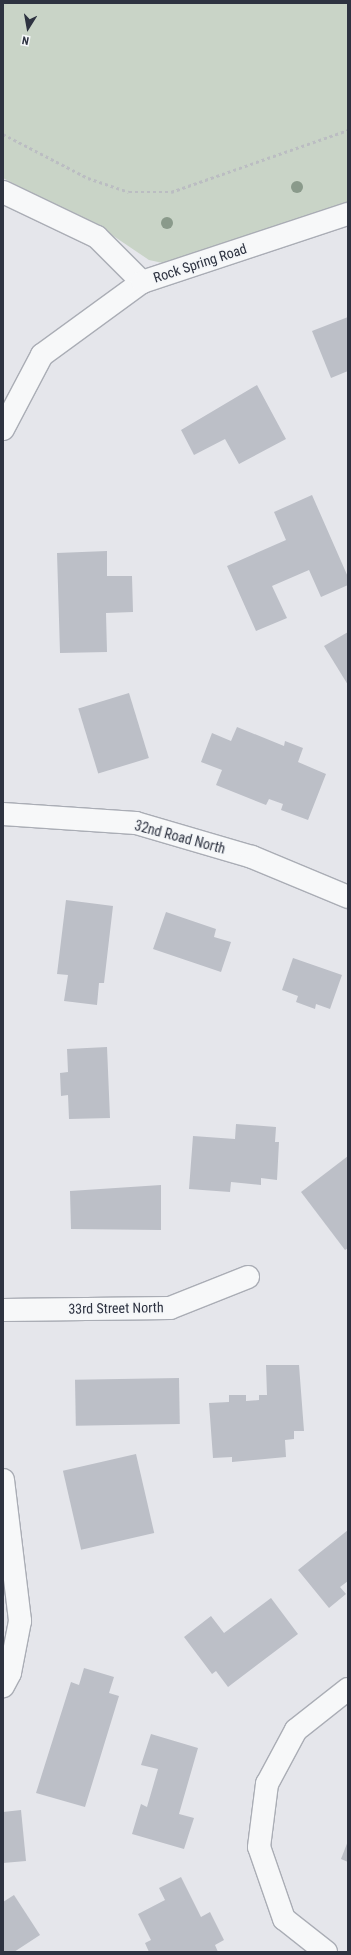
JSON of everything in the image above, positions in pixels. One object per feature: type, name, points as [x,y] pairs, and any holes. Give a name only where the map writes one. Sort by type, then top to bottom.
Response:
[{"type":"street","name":"Rock Spring Road","points":[[3,192],[98,237],[142,282],[348,214]]},
{"type":"street","points":[[3,429],[42,355],[142,282]]},
{"type":"street","name":"32nd Road North","points":[[3,814],[136,823],[252,857],[348,897]]},
{"type":"street","name":"33rd Street North","points":[[3,1310],[170,1308],[248,1278]]},
{"type":"street","points":[[3,1480],[20,1621],[10,1673],[3,1686]]},
{"type":"street","points":[[326,1952],[284,1919],[259,1847],[267,1784],[296,1730],[348,1690]]},
{"type":"path","points":[[3,134],[88,178],[129,192],[171,192],[348,130]]},
{"type":"shaded area","points":[[3,3],[348,3],[348,204],[172,265],[149,260],[109,233],[3,178]]},
{"type":"building","points":[[348,317],[348,371],[331,378],[312,331]]},
{"type":"building","points":[[257,385],[286,439],[239,464],[225,439],[194,455],[181,430]]},
{"type":"building","points":[[312,495],[348,577],[348,585],[321,597],[309,570],[272,586],[287,618],[256,631],[227,566],[286,540],[274,512]]},
{"type":"building","points":[[107,551],[107,576],[132,576],[133,612],[106,613],[107,652],[60,653],[57,553]]},
{"type":"building","points":[[348,632],[348,685],[324,646]]},
{"type":"building","points":[[129,693],[149,758],[98,774],[78,708]]},
{"type":"building","points":[[237,727],[284,746],[285,741],[303,748],[298,762],[326,774],[308,820],[281,810],[283,804],[269,799],[266,805],[216,785],[222,770],[201,762],[212,733],[231,741]]},
{"type":"building","points":[[66,900],[113,906],[104,983],[99,983],[97,1005],[64,1001],[68,975],[57,974]]},
{"type":"building","points":[[166,912],[216,929],[214,937],[231,942],[221,972],[153,949]]},
{"type":"building","points":[[293,958],[342,975],[330,1009],[316,1004],[315,1009],[296,1002],[298,996],[282,990]]},
{"type":"building","points":[[107,1047],[110,1118],[69,1119],[68,1095],[61,1096],[60,1073],[68,1072],[67,1049]]},
{"type":"building","points":[[236,1124],[276,1127],[275,1142],[279,1142],[277,1180],[261,1178],[261,1185],[231,1182],[230,1192],[189,1189],[193,1136],[235,1139]]},
{"type":"building","points":[[348,1156],[348,1248],[345,1250],[301,1192]]},
{"type":"building","points":[[161,1185],[161,1230],[71,1229],[70,1191]]},
{"type":"building","points":[[266,1365],[299,1365],[304,1431],[294,1431],[294,1439],[285,1440],[286,1457],[232,1462],[232,1457],[213,1458],[209,1403],[229,1402],[229,1395],[246,1395],[246,1401],[259,1400],[259,1395],[267,1395]]},
{"type":"building","points":[[179,1378],[180,1424],[76,1426],[75,1380]]},
{"type":"building","points":[[136,1454],[154,1533],[81,1550],[63,1471]]},
{"type":"building","points":[[348,1530],[348,1581],[340,1587],[346,1594],[329,1608],[298,1570]]},
{"type":"building","points":[[271,1598],[298,1634],[228,1687],[216,1671],[212,1674],[184,1637],[211,1616],[224,1633]]},
{"type":"building","points":[[84,1668],[114,1677],[109,1693],[119,1696],[85,1807],[36,1793],[71,1682],[79,1685]]},
{"type":"building","points":[[151,1734],[198,1748],[179,1814],[194,1818],[184,1849],[132,1834],[141,1804],[147,1807],[158,1769],[141,1765]]},
{"type":"building","points":[[21,1810],[26,1861],[3,1863],[3,1812]]},
{"type":"building","points":[[348,1841],[348,1862],[341,1859]]},
{"type":"building","points":[[181,1877],[201,1917],[210,1912],[224,1940],[215,1945],[218,1952],[149,1952],[145,1943],[151,1940],[138,1914],[165,1900],[159,1888]]},
{"type":"building","points":[[14,1895],[40,1935],[14,1952],[3,1952],[3,1902]]}]
